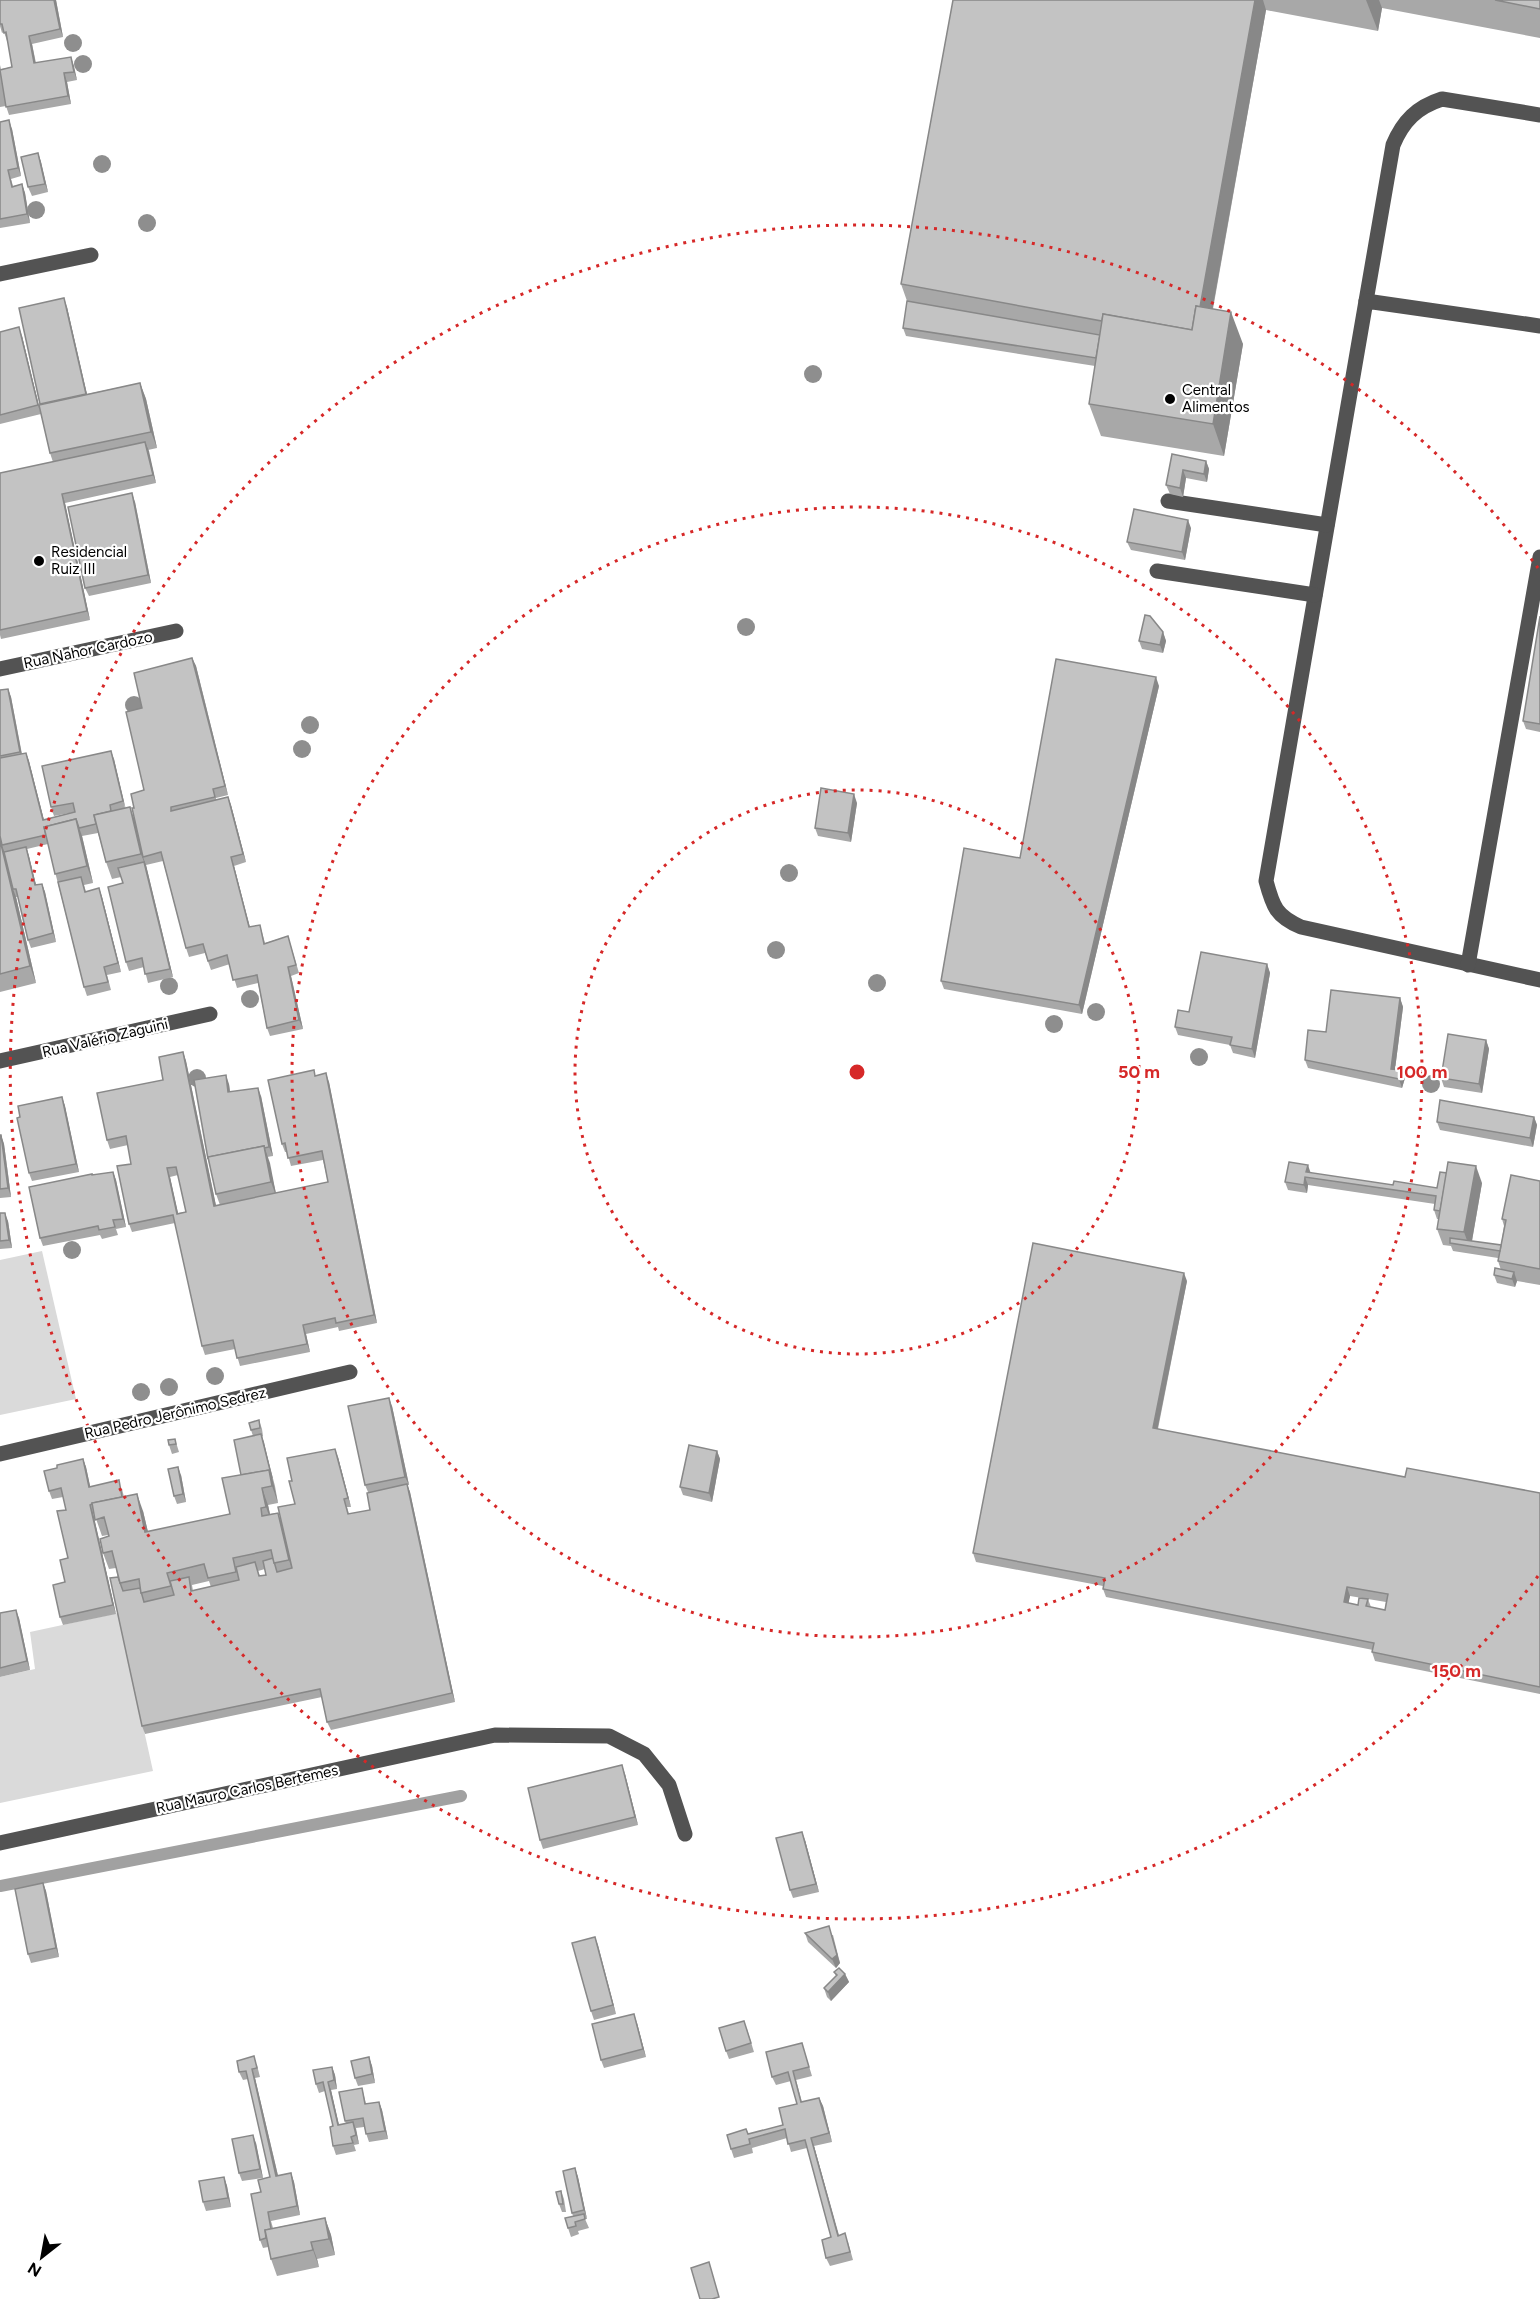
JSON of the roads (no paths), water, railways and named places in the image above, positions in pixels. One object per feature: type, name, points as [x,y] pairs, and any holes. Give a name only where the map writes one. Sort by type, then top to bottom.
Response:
[{"type":"street","points":[[1540,115],[1442,99],[1429,103],[1409,118],[1399,130],[1393,145],[1266,881],[1276,910],[1285,920],[1301,927],[1540,980]]},
{"type":"street","points":[[0,274],[91,255]]},
{"type":"street","points":[[1366,301],[1540,326]]},
{"type":"street","points":[[1168,501],[1327,525]]},
{"type":"street","points":[[1468,965],[1540,557]]},
{"type":"street","points":[[1157,571],[1315,595]]},
{"type":"street","name":"Rua Nahor Cardozo","points":[[0,669],[176,631]]},
{"type":"street","name":"Rua Valério Zaguini","points":[[0,1061],[210,1014]]},
{"type":"street","name":"Rua Pedro Jerônimo Sedrez","points":[[0,1454],[350,1372]]},
{"type":"street","name":"Rua Mauro Carlos Bertemes","points":[[0,1843],[495,1735],[609,1736],[644,1754],[669,1785],[685,1834]]},
{"type":"waterway","points":[[0,1886],[461,1796]]},
{"type":"place","name":"Central Alimentos","points":[[1170,399]]},
{"type":"place","name":"Residencial Ruiz III","points":[[39,561]]}]
